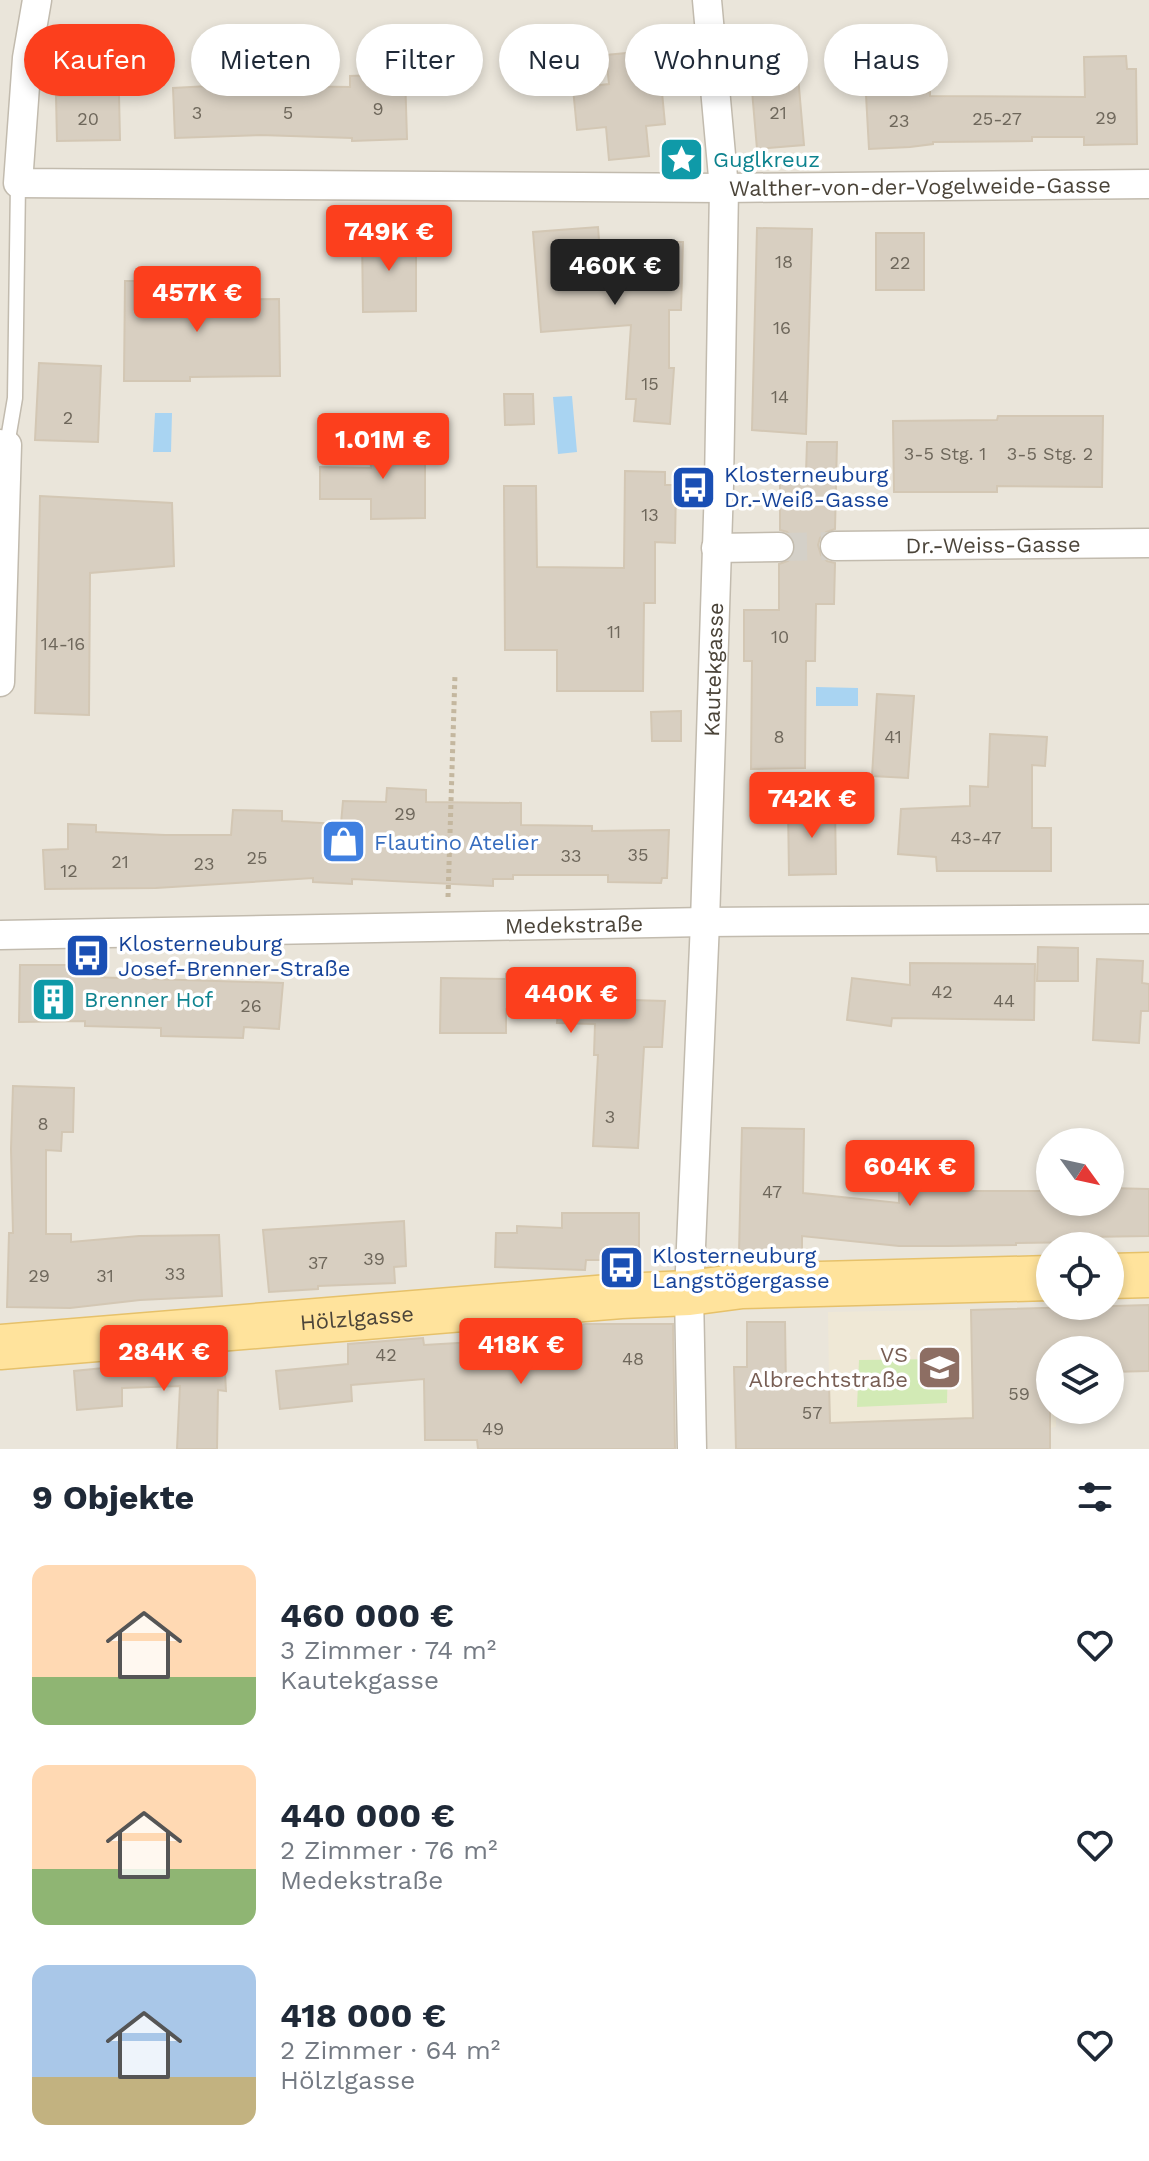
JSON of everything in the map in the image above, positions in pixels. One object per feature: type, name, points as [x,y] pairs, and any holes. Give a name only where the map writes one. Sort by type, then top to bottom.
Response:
[{"type":"main road","points":[[1124,1276],[1149,1275]]},
{"type":"main road","name":"Hölzlgasse","points":[[0,1347],[689,1293],[742,1286],[1036,1278]]},
{"type":"street","points":[[18,183],[27,58],[37,0]]},
{"type":"street","name":"Kautekgasse","points":[[692,1449],[689,1293],[705,922],[724,188],[707,0]]},
{"type":"street","name":"Walther-von-der-Vogelweide-Gasse","points":[[18,183],[724,188],[1149,184]]},
{"type":"street","points":[[0,682],[3,444]]},
{"type":"street","name":"Dr.-Weiss-Gasse","points":[[835,546],[1149,543]]},
{"type":"street","points":[[716,548],[779,547]]},
{"type":"street","name":"Medekstraße","points":[[0,935],[705,922],[1149,919]]},
{"type":"lane","points":[[3,444],[15,398],[18,183]]},
{"type":"path","points":[[448,897],[455,674]]},
{"type":"shaded area","points":[[0,0],[1149,0],[1149,1449],[0,1449]]},
{"type":"shaded area","name":"VS Albrechtstraße","points":[[1036,1308],[1036,1320],[1081,1320],[1065,1336],[1036,1336],[1036,1424],[1056,1424],[1056,1427],[1049,1428],[1050,1449],[830,1449],[828,1312]]},
{"type":"green space","points":[[948,1359],[947,1403],[857,1407],[859,1360]]},
{"type":"water","points":[[572,396],[577,452],[558,454],[553,397]]},
{"type":"water","points":[[155,413],[172,413],[171,452],[153,452]]},
{"type":"water","points":[[816,687],[858,688],[858,706],[816,706]]},
{"type":"building","points":[[625,53],[625,96],[662,96],[665,124],[646,126],[649,156],[609,160],[606,127],[577,130],[574,96],[609,96],[609,55]]},
{"type":"building","points":[[1126,56],[1127,69],[1136,69],[1137,144],[1084,145],[1084,137],[1032,137],[1032,141],[933,142],[910,147],[869,149],[866,96],[1085,97],[1084,57]]},
{"type":"building","points":[[350,76],[356,76],[356,96],[406,96],[407,139],[352,141],[352,138],[260,135],[175,138],[175,88],[191,87],[191,96],[340,96],[340,87],[350,87]]},
{"type":"building","points":[[56,96],[119,96],[120,140],[57,141]]},
{"type":"building","points":[[752,96],[800,96],[804,145],[757,149]]},
{"type":"building","points":[[598,227],[601,266],[657,265],[657,242],[683,242],[681,310],[669,310],[669,368],[674,368],[670,424],[634,421],[636,399],[626,399],[631,325],[541,332],[533,232]]},
{"type":"building","points":[[757,228],[812,229],[806,434],[752,430]]},
{"type":"building","points":[[876,233],[924,233],[924,290],[876,290]]},
{"type":"building","points":[[416,234],[416,311],[363,312],[362,235]]},
{"type":"building","points":[[125,281],[199,281],[199,300],[279,299],[280,376],[124,381]]},
{"type":"building","points":[[39,363],[101,366],[98,442],[35,440]]},
{"type":"building","points":[[504,394],[533,394],[534,424],[505,425]]},
{"type":"building","points":[[998,416],[1103,416],[1102,487],[997,486],[997,492],[894,492],[893,421],[997,420]]},
{"type":"building","points":[[425,442],[425,518],[371,519],[371,499],[320,499],[320,467],[371,468],[370,443]]},
{"type":"building","points":[[807,442],[837,442],[835,529],[826,532],[818,545],[821,555],[835,563],[834,604],[816,604],[815,661],[806,661],[805,768],[751,769],[752,661],[744,661],[744,610],[779,610],[779,564],[788,561],[796,548],[793,538],[780,530],[780,473],[806,473]]},
{"type":"building","points":[[625,471],[665,472],[665,485],[676,485],[675,543],[655,542],[655,603],[644,603],[643,691],[557,691],[557,650],[505,650],[504,486],[536,486],[537,567],[624,568]]},
{"type":"building","points":[[40,496],[172,503],[174,566],[90,573],[89,715],[35,713]]},
{"type":"building","points":[[877,694],[914,696],[908,778],[872,776]]},
{"type":"building","points":[[681,711],[681,741],[652,741],[651,712]]},
{"type":"building","points":[[990,734],[1047,737],[1045,766],[1032,765],[1032,828],[1051,828],[1051,871],[937,871],[936,857],[898,854],[901,809],[970,806],[970,786],[988,787]]},
{"type":"building","points":[[387,788],[426,790],[426,802],[521,803],[521,825],[592,826],[592,831],[669,830],[667,878],[662,878],[661,883],[608,882],[608,875],[513,875],[513,879],[493,879],[493,886],[352,879],[352,884],[313,882],[313,878],[156,888],[45,889],[43,850],[68,849],[68,824],[96,825],[96,832],[231,835],[233,810],[282,811],[282,821],[341,824],[343,801],[386,802]]},
{"type":"building","points":[[835,805],[836,874],[789,875],[788,806]]},
{"type":"building","points":[[1038,947],[1078,948],[1078,981],[1037,981]]},
{"type":"building","points":[[1097,959],[1143,961],[1142,983],[1149,984],[1149,1011],[1141,1011],[1139,1043],[1093,1040]]},
{"type":"building","points":[[910,963],[1035,964],[1034,1020],[892,1018],[891,1026],[847,1020],[852,978],[910,985]]},
{"type":"building","points":[[20,965],[88,965],[88,977],[283,983],[279,1029],[244,1027],[243,1038],[161,1036],[161,1028],[85,1026],[85,1021],[19,1022]]},
{"type":"building","points":[[506,974],[597,977],[596,999],[665,1001],[662,1047],[644,1047],[638,1148],[593,1146],[598,1055],[594,1055],[595,1024],[557,1023],[558,1008],[506,1009],[506,1033],[440,1033],[441,978],[506,979]]},
{"type":"building","points":[[13,1086],[74,1088],[73,1132],[62,1132],[61,1151],[46,1150],[46,1234],[71,1234],[71,1242],[139,1236],[219,1235],[222,1296],[140,1300],[70,1308],[7,1307],[9,1233],[13,1233]]},
{"type":"building","points":[[742,1128],[804,1129],[803,1193],[899,1203],[899,1190],[913,1191],[913,1163],[948,1163],[948,1191],[1036,1191],[1036,1216],[1124,1216],[1124,1188],[1149,1189],[1149,1236],[1124,1236],[1124,1232],[1036,1232],[1036,1243],[1016,1245],[899,1246],[802,1236],[802,1255],[739,1253]]},
{"type":"building","points":[[562,1213],[639,1213],[639,1260],[586,1260],[585,1270],[495,1267],[496,1233],[517,1233],[517,1226],[562,1228]]},
{"type":"building","points":[[404,1221],[406,1266],[394,1267],[395,1283],[318,1286],[318,1289],[269,1292],[263,1230]]},
{"type":"building","points":[[1149,1305],[1149,1371],[1124,1372],[1124,1336],[1036,1336],[1036,1424],[1050,1424],[1050,1449],[736,1449],[734,1367],[747,1367],[747,1322],[785,1322],[786,1389],[829,1383],[830,1423],[973,1418],[971,1310],[1036,1308],[1036,1320],[1124,1320],[1124,1306]]},
{"type":"building","points":[[586,1324],[673,1324],[675,1449],[478,1449],[477,1440],[425,1440],[424,1379],[351,1385],[352,1401],[280,1409],[276,1371],[348,1364],[348,1344],[423,1338],[424,1345],[475,1342],[475,1338]]},
{"type":"building","points":[[224,1354],[226,1391],[218,1390],[217,1449],[177,1449],[180,1386],[122,1388],[122,1406],[77,1410],[74,1371],[123,1368],[181,1361],[181,1357]]},
{"type":"tunnel","points":[[779,547],[835,546]]},
{"type":"place","name":"Guglkreuz","points":[[682,159]]},
{"type":"place","name":"Klosterneuburg Dr.-Weiß-Gasse","points":[[693,487]]},
{"type":"place","name":"Flautino Atelier","points":[[343,842]]},
{"type":"place","name":"Klosterneuburg Josef-Brenner-Straße","points":[[87,956]]},
{"type":"place","name":"Brenner Hof","points":[[53,999]]},
{"type":"place","name":"Klosterneuburg Langstögergasse","points":[[621,1268]]},
{"type":"place","name":"VS Albrechtstraße","points":[[939,1367]]}]
